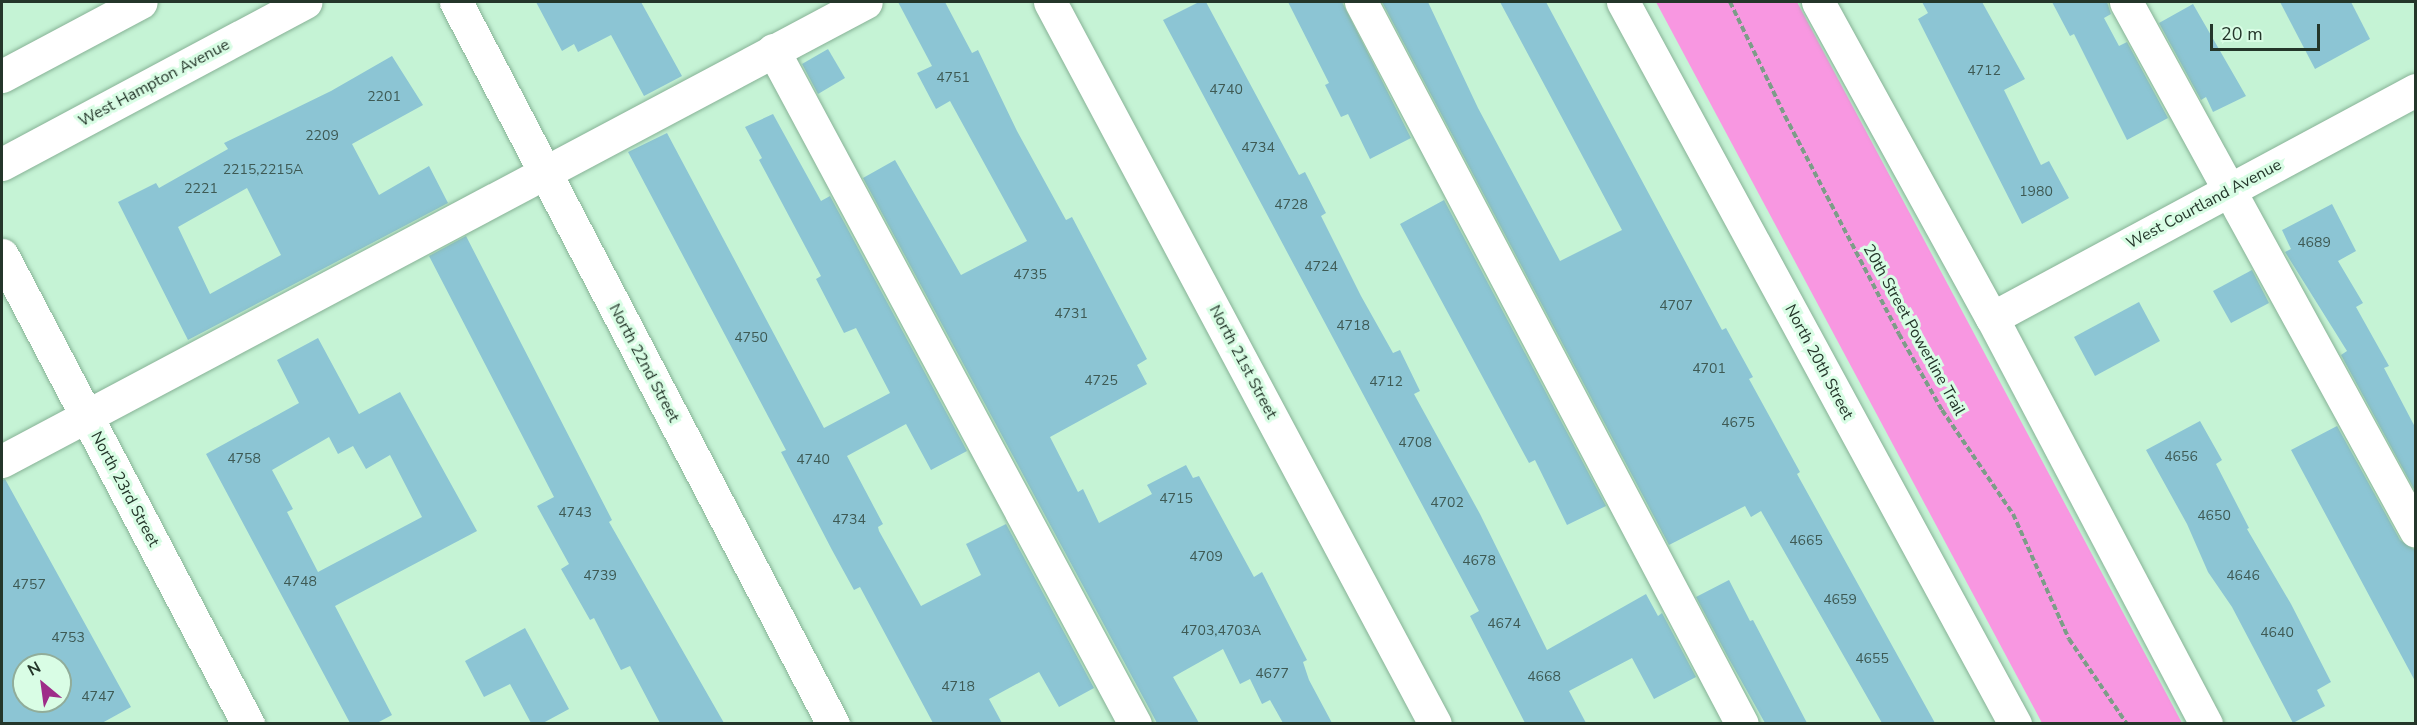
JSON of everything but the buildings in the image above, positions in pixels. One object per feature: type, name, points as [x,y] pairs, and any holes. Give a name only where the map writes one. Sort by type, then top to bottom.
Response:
[{"type":"street","points":[[2,76],[141,2]]},
{"type":"street","name":"West Hampton Avenue","points":[[2,164],[306,2]]},
{"type":"street","name":"North 22nd Street","points":[[456,2],[833,723]]},
{"type":"street","points":[[2,461],[866,2]]},
{"type":"street","name":"North 21st Street","points":[[1050,2],[1435,723]]},
{"type":"street","points":[[1361,2],[1742,723]]},
{"type":"street","name":"North 20th Street","points":[[1623,2],[2014,723]]},
{"type":"street","points":[[1818,2],[1992,318],[2206,723]]},
{"type":"street","points":[[2126,2],[2415,531]]},
{"type":"street","points":[[773,50],[1135,723]]},
{"type":"street","name":"West Courtland Avenue","points":[[1992,318],[2415,90]]},
{"type":"street","name":"North 23rd Street","points":[[2,255],[248,723]]},
{"type":"path","name":"20th Street Powerline Trail","points":[[1730,2],[1785,116],[1899,334],[1942,410],[2013,513],[2069,639],[2127,723]]},
{"type":"shaded area","points":[[1656,2],[1797,2],[2182,723],[2042,723]]}]
